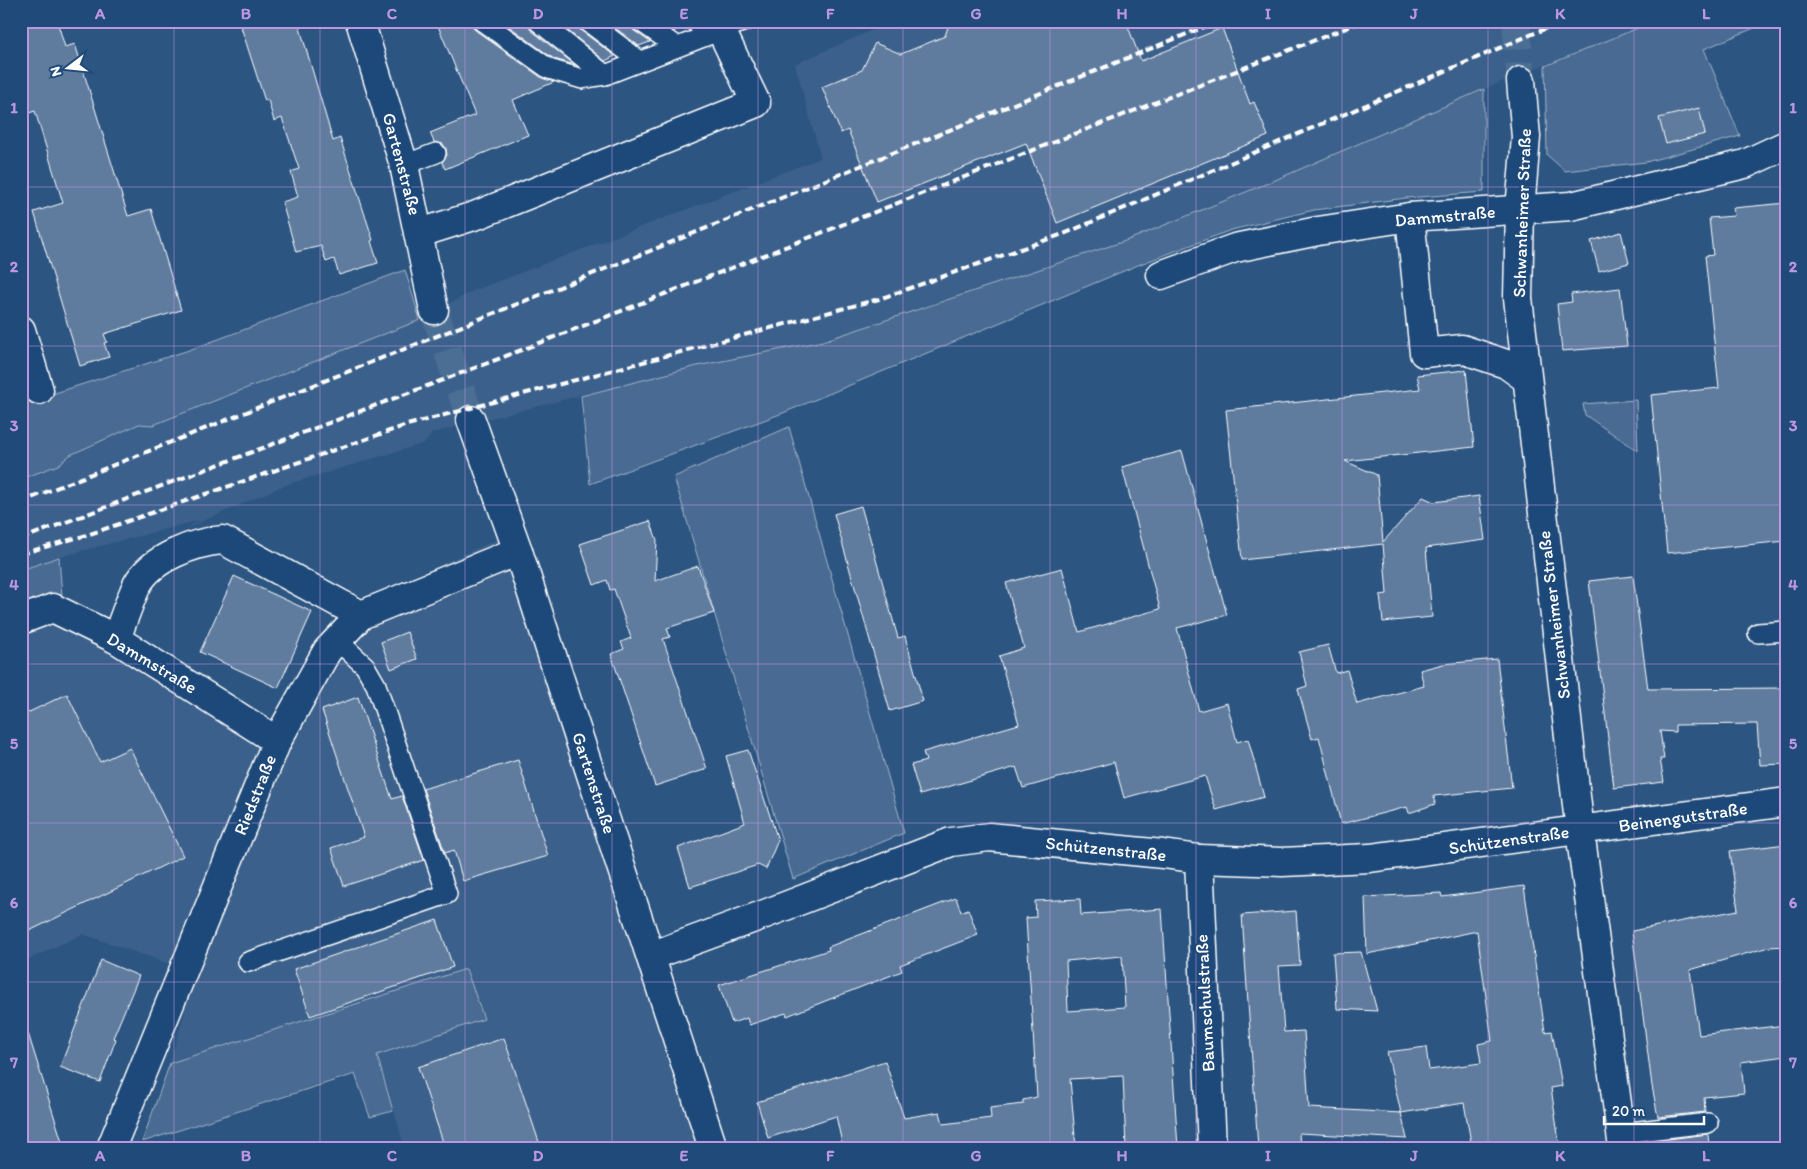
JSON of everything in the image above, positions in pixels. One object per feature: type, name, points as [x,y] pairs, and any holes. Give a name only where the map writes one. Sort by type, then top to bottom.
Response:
[{"type":"street","name":"Gartenstraße","points":[[360,21],[404,164],[420,233],[434,310]]},
{"type":"street","points":[[420,233],[477,215],[756,103],[726,28]]},
{"type":"street","name":"Schwanheimer Straße","points":[[1521,81],[1526,137],[1520,210],[1518,298],[1580,831],[1623,1140]]},
{"type":"street","name":"Dammstraße","points":[[1162,275],[1235,248],[1318,231],[1410,217],[1571,206],[1745,164],[1786,145]]},
{"type":"street","points":[[1410,217],[1424,353],[1462,348],[1506,364],[1527,379]]},
{"type":"street","points":[[22,334],[39,390]]},
{"type":"street","name":"Gartenstraße","points":[[471,420],[518,551],[714,1148]]},
{"type":"street","points":[[116,639],[138,583],[160,562],[201,542],[223,540],[361,615]]},
{"type":"street","name":"Riedstraße","points":[[111,1148],[277,741],[327,651],[361,615],[518,551]]},
{"type":"street","name":"Dammstraße","points":[[21,620],[53,608],[116,639],[277,741]]},
{"type":"street","name":"Beinengutstraße","points":[[1580,831],[1786,802]]},
{"type":"street","name":"Schützenstraße","points":[[651,956],[950,842],[989,837],[1199,859],[1282,862],[1370,858],[1580,831]]},
{"type":"street","name":"Baumschulstraße","points":[[1199,859],[1212,1148]]},
{"type":"lane","points":[[482,21],[550,69],[582,79],[605,74],[726,28]]},
{"type":"lane","points":[[538,21],[605,74]]},
{"type":"lane","points":[[587,21],[640,61]]},
{"type":"lane","points":[[640,21],[677,47]]},
{"type":"lane","points":[[694,21],[726,28]]},
{"type":"lane","points":[[404,164],[436,153]]},
{"type":"lane","points":[[1758,633],[1786,631]]},
{"type":"lane","points":[[248,962],[447,894],[376,685],[365,666],[337,640]]},
{"type":"lane","points":[[1623,1140],[1708,1123]]},
{"type":"shaded area","points":[[893,21],[1173,21],[1175,24],[1181,21],[1655,21],[1484,89],[1273,181],[1128,240],[823,341],[697,366],[432,433],[425,443],[285,485],[185,529],[200,520],[59,557],[21,570],[21,479],[58,465],[70,455],[139,424],[153,425],[420,320],[473,291],[821,158],[795,64]]},
{"type":"shaded area","points":[[1655,21],[1771,21],[1704,49],[1740,136],[1646,162],[1565,171],[1547,155],[1545,66]]},
{"type":"shaded area","points":[[1484,89],[1484,192],[1406,198],[1314,210],[1231,230],[1138,265],[783,413],[590,484],[581,396],[697,366],[823,341],[1128,240],[1273,181]]},
{"type":"shaded area","points":[[405,270],[420,320],[153,425],[139,424],[70,455],[58,465],[21,479],[21,404],[189,350]]},
{"type":"shaded area","points":[[1636,400],[1638,451],[1585,415],[1583,404]]},
{"type":"shaded area","points":[[789,427],[904,833],[793,879],[674,477]]},
{"type":"shaded area","points":[[500,538],[702,1148],[405,1148],[377,1055],[483,1019],[466,969],[170,1063],[196,973],[83,934],[21,963],[21,610],[62,596],[271,723],[360,601]]},
{"type":"shaded area","points":[[59,557],[62,596],[21,610],[21,570]]},
{"type":"shaded area","points":[[466,969],[484,1019],[377,1055],[393,1111],[370,1117],[355,1074],[142,1142],[170,1063]]},
{"type":"building","points":[[21,21],[57,21],[65,47],[75,44],[128,216],[151,209],[181,310],[104,334],[107,342],[104,343],[109,357],[80,366],[34,212],[63,203],[35,111],[29,113],[21,90]]},
{"type":"building","points":[[260,21],[298,21],[333,141],[340,138],[373,240],[371,241],[378,263],[339,275],[334,259],[326,262],[321,246],[296,252],[282,202],[298,197],[291,172],[299,169],[282,118],[274,121],[268,100],[265,101],[241,27]]},
{"type":"building","points":[[436,21],[471,21],[475,30],[542,78],[554,82],[513,100],[528,135],[445,169],[442,162],[447,155],[446,149],[443,144],[434,142],[430,133],[475,115]]},
{"type":"building","points":[[502,21],[527,21],[531,30],[575,65],[554,59]]},
{"type":"building","points":[[556,21],[576,21],[580,30],[615,56],[605,61]]},
{"type":"building","points":[[606,21],[629,21],[633,30],[650,42],[639,46]]},
{"type":"building","points":[[660,21],[683,21],[685,27],[674,31]]},
{"type":"building","points":[[950,21],[1126,21],[1141,61],[1222,28],[1250,104],[1254,102],[1268,136],[1057,223],[1026,143],[877,202],[848,130],[841,133],[822,87],[862,70],[875,43],[901,54],[945,36]]},
{"type":"building","points":[[1699,108],[1705,134],[1666,144],[1659,118]]},
{"type":"building","points":[[1786,203],[1786,541],[1667,553],[1651,395],[1719,388],[1705,256],[1713,255],[1709,218],[1734,216],[1733,208]]},
{"type":"building","points":[[1621,232],[1629,263],[1599,271],[1591,241]]},
{"type":"building","points":[[1620,288],[1627,346],[1562,351],[1557,304],[1572,302],[1571,294]]},
{"type":"building","points":[[1466,370],[1474,447],[1345,461],[1377,475],[1383,542],[1423,497],[1434,502],[1479,496],[1485,540],[1426,548],[1432,617],[1383,622],[1380,595],[1387,594],[1383,544],[1242,560],[1226,410],[1420,389],[1417,375]]},
{"type":"building","points":[[1182,451],[1227,615],[1177,628],[1199,711],[1227,703],[1237,742],[1248,739],[1264,797],[1216,810],[1205,776],[1124,798],[1114,762],[1023,788],[1016,767],[920,795],[911,765],[926,761],[923,752],[1019,724],[999,656],[1024,648],[1006,583],[1062,568],[1079,632],[1160,609],[1122,467]]},
{"type":"building","points":[[861,506],[898,638],[905,636],[923,701],[890,711],[834,514]]},
{"type":"building","points":[[650,521],[657,540],[655,581],[698,566],[714,613],[667,628],[670,637],[663,639],[707,769],[655,786],[611,654],[624,649],[621,642],[631,638],[614,589],[610,590],[607,580],[594,585],[580,544]]},
{"type":"building","points":[[234,576],[312,612],[278,688],[200,652]]},
{"type":"building","points":[[1633,576],[1648,689],[1784,688],[1786,764],[1760,765],[1757,724],[1675,725],[1675,732],[1660,731],[1664,759],[1660,759],[1664,782],[1614,788],[1589,581]]},
{"type":"building","points":[[407,632],[417,659],[391,669],[381,642]]},
{"type":"building","points":[[1328,645],[1336,673],[1347,670],[1357,704],[1424,686],[1420,670],[1443,664],[1497,659],[1512,788],[1434,796],[1435,804],[1409,813],[1407,807],[1341,824],[1319,737],[1312,739],[1298,689],[1307,686],[1299,652]]},
{"type":"building","points":[[67,694],[100,762],[130,748],[183,856],[21,935],[21,716]]},
{"type":"building","points":[[358,697],[392,799],[402,796],[424,860],[344,886],[331,848],[364,837],[322,710]]},
{"type":"building","points":[[748,750],[778,840],[766,869],[758,865],[690,887],[678,848],[745,823],[726,756]]},
{"type":"building","points":[[518,760],[548,856],[463,881],[454,850],[445,853],[423,789]]},
{"type":"building","points":[[1786,844],[1786,946],[1769,947],[1690,970],[1699,1035],[1786,1025],[1786,1056],[1741,1062],[1744,1093],[1704,1097],[1705,1112],[1658,1117],[1652,1086],[1632,931],[1738,910],[1730,851]]},
{"type":"building","points":[[1524,886],[1545,1032],[1552,1031],[1562,1086],[1551,1088],[1560,1148],[1472,1148],[1464,1103],[1401,1113],[1387,1052],[1426,1047],[1429,1070],[1481,1063],[1478,1044],[1492,1041],[1477,931],[1367,954],[1365,897],[1441,893],[1442,897]]},
{"type":"building","points":[[956,898],[961,912],[968,909],[978,935],[900,965],[902,971],[787,1016],[786,1013],[749,1025],[747,1018],[732,1023],[719,985],[829,950],[828,947]]},
{"type":"building","points":[[1080,899],[1081,915],[1162,909],[1178,1148],[1126,1148],[1123,1076],[1070,1079],[1076,1148],[843,1148],[836,1116],[768,1138],[757,1102],[885,1061],[904,1118],[940,1112],[943,1124],[991,1118],[990,1108],[1023,1104],[1023,1100],[1037,1097],[1026,918],[1036,917],[1035,901]],"holes":[[[1122,956],[1125,1007],[1068,1011],[1066,961]]]},
{"type":"building","points":[[1296,911],[1300,965],[1279,966],[1284,1032],[1304,1031],[1309,1108],[1401,1113],[1407,1139],[1299,1133],[1300,1148],[1258,1148],[1242,915]]},
{"type":"building","points":[[437,920],[453,967],[310,1016],[294,969]]},
{"type":"building","points":[[1361,952],[1377,1011],[1337,1009],[1333,953]]},
{"type":"building","points":[[101,960],[139,976],[113,1038],[116,1039],[100,1082],[60,1067]]},
{"type":"building","points":[[27,1030],[64,1148],[26,1148],[21,1134],[21,1031]]},
{"type":"building","points":[[504,1038],[541,1148],[445,1148],[418,1067]]},
{"type":"building","points":[[1708,1134],[1709,1148],[1663,1148],[1661,1140]]},
{"type":"tunnel","points":[[1516,21],[1521,81]]},
{"type":"tunnel","points":[[434,310],[471,420]]},
{"type":"railway","points":[[21,502],[1219,21]]},
{"type":"railway","points":[[21,539],[488,363],[1364,21]]},
{"type":"railway","points":[[21,554],[90,534],[407,425],[879,299],[1066,233],[1563,21]]}]
